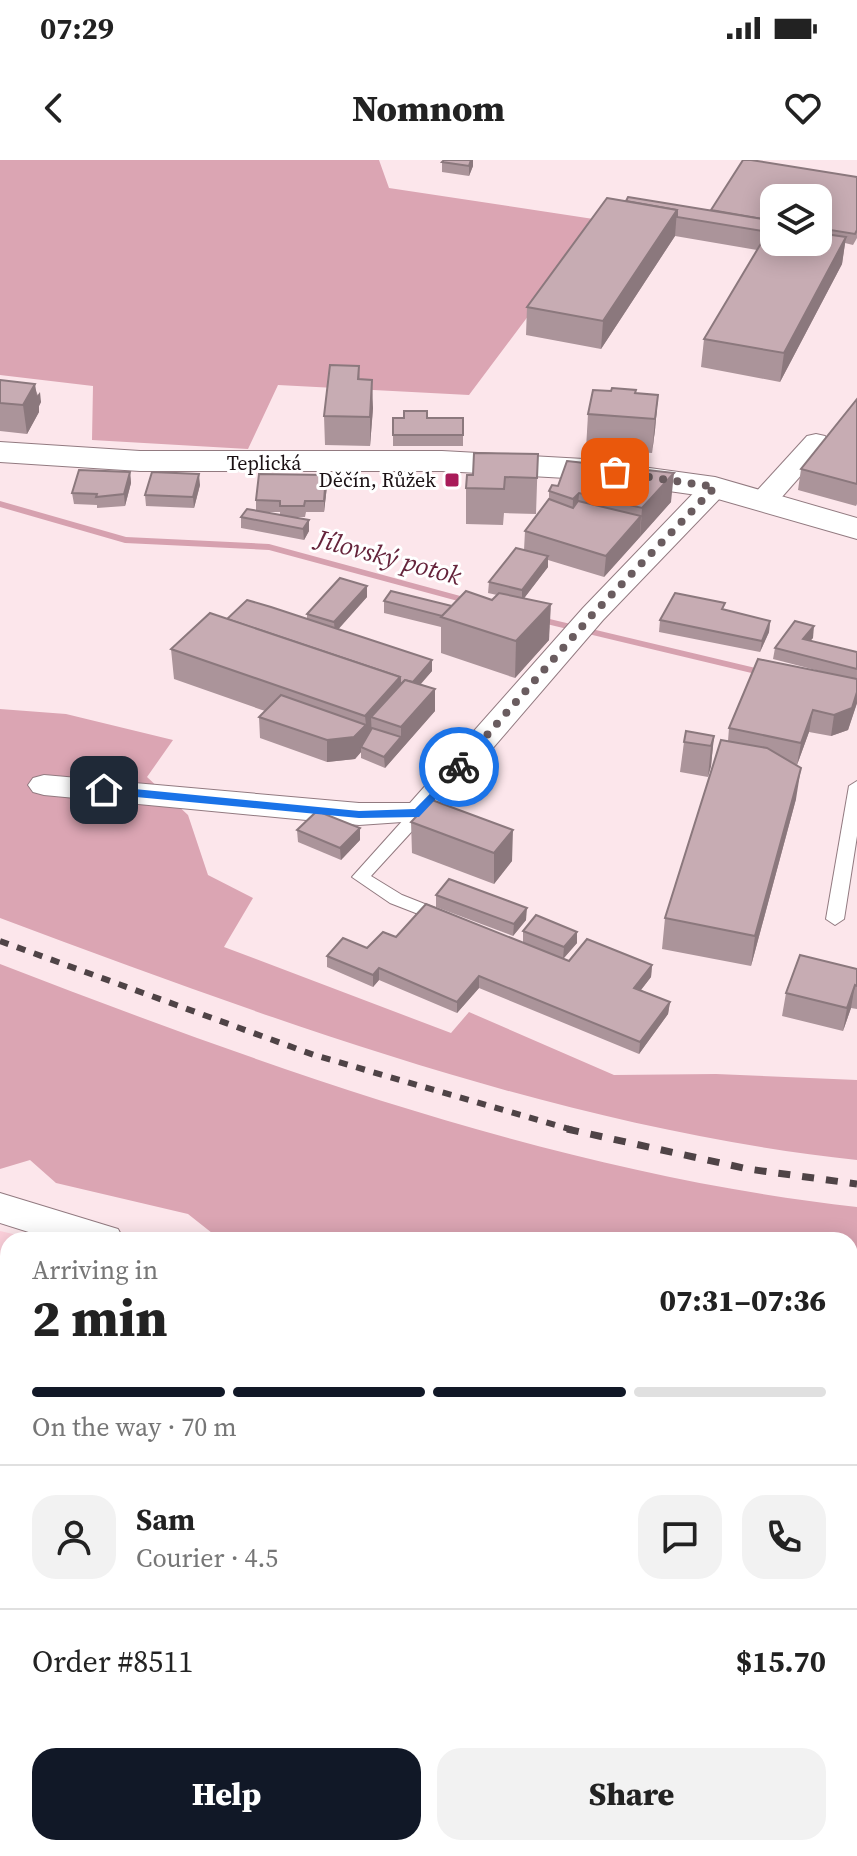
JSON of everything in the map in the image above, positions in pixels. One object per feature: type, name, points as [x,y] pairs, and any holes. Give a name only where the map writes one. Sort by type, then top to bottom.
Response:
[{"type":"main road","name":"Teplická","points":[[0,452],[140,461],[518,464],[647,476],[715,487],[857,529]]},
{"type":"street","points":[[764,500],[816,442]]},
{"type":"street","points":[[44,785],[359,814],[419,813],[593,614],[715,487]]},
{"type":"street","points":[[0,1208],[78,1232]]},
{"type":"lane","points":[[835,919],[857,786]]},
{"type":"lane","points":[[419,813],[360,877],[396,899],[467,926]]},
{"type":"shaded area","points":[[0,160],[379,160],[389,188],[600,220],[469,395],[278,385],[248,449],[92,440],[93,386],[0,375]]},
{"type":"shaded area","points":[[0,709],[66,714],[173,740],[147,777],[188,815],[208,875],[253,898],[224,947],[451,1033],[469,1012],[614,1075],[716,1074],[857,1080],[857,1160],[747,1145],[529,1097],[315,1031],[0,918]]},
{"type":"shaded area","points":[[0,964],[314,1079],[529,1144],[637,1170],[747,1191],[857,1207],[857,1232],[211,1232],[188,1214],[56,1183],[30,1160],[0,1169]]},
{"type":"building","points":[[471,160],[469,166],[442,162]]},
{"type":"building","points":[[743,160],[857,177],[855,234],[832,230],[832,184],[760,184],[760,219],[711,210]]},
{"type":"building","points":[[628,197],[760,219],[760,231],[677,217],[677,210],[626,201]]},
{"type":"building","points":[[607,198],[677,210],[603,321],[527,307]]},
{"type":"building","points":[[832,235],[846,237],[784,353],[704,339],[760,245],[760,256],[832,256]]},
{"type":"building","points":[[330,365],[359,366],[358,379],[372,380],[370,417],[324,416]]},
{"type":"building","points":[[0,380],[35,384],[23,405],[0,403]]},
{"type":"building","points":[[612,388],[658,395],[655,419],[588,414],[593,390],[611,391]]},
{"type":"building","points":[[857,399],[857,484],[801,469]]},
{"type":"building","points":[[404,411],[427,411],[427,418],[463,418],[463,435],[393,435],[393,418],[404,418]]},
{"type":"building","points":[[474,453],[538,454],[537,478],[505,477],[504,489],[466,488],[467,475],[473,475]]},
{"type":"building","points":[[567,461],[674,473],[642,508],[579,493],[573,499],[549,491],[552,485],[558,486]]},
{"type":"building","points":[[79,470],[130,472],[124,494],[96,497],[97,494],[72,493]]},
{"type":"building","points":[[152,472],[199,474],[193,497],[145,495]]},
{"type":"building","points":[[259,474],[326,475],[324,501],[305,501],[304,506],[280,506],[280,501],[256,500]]},
{"type":"building","points":[[549,499],[573,508],[578,501],[641,516],[606,556],[525,531]]},
{"type":"building","points":[[247,509],[309,520],[303,529],[241,517]]},
{"type":"building","points":[[516,548],[548,556],[522,590],[489,582]]},
{"type":"building","points":[[340,578],[367,586],[334,622],[307,614]]},
{"type":"building","points":[[391,591],[452,606],[442,616],[384,601]]},
{"type":"building","points":[[466,591],[492,600],[499,593],[551,604],[516,641],[441,617]]},
{"type":"building","points":[[675,593],[725,603],[722,609],[770,621],[762,641],[660,620]]},
{"type":"building","points":[[247,600],[432,660],[413,682],[405,680],[400,685],[400,677],[227,619]]},
{"type":"building","points":[[210,613],[400,677],[365,716],[171,649]]},
{"type":"building","points":[[795,621],[814,626],[803,639],[857,652],[857,669],[775,648]]},
{"type":"building","points":[[758,659],[857,679],[852,708],[834,715],[813,710],[801,743],[729,728]]},
{"type":"building","points":[[405,680],[435,689],[401,727],[371,717]]},
{"type":"building","points":[[281,695],[366,725],[354,737],[327,740],[259,717]]},
{"type":"building","points":[[372,728],[401,737],[384,757],[361,747]]},
{"type":"building","points":[[686,731],[714,736],[711,746],[684,742]]},
{"type":"building","points":[[721,740],[767,748],[801,768],[755,936],[665,918]]},
{"type":"building","points":[[432,800],[513,830],[494,853],[411,822]]},
{"type":"building","points":[[317,811],[360,828],[340,848],[297,830]]},
{"type":"building","points":[[449,879],[527,908],[514,924],[436,895]]},
{"type":"building","points":[[426,904],[569,961],[587,939],[652,965],[634,988],[670,1002],[640,1042],[479,976],[457,1002],[379,968],[373,975],[327,956],[343,938],[367,948],[383,932],[396,937]]},
{"type":"building","points":[[536,915],[577,932],[564,947],[523,931]]},
{"type":"building","points":[[800,955],[857,969],[857,986],[847,1008],[786,993]]},
{"type":"waterway","name":"Jílovský potok","points":[[0,504],[125,540],[269,547],[472,602]]},
{"type":"waterway","name":"Jílovský potok","points":[[537,619],[768,674]]},
{"type":"railway","points":[[0,941],[314,1055],[576,1131]]},
{"type":"railway","points":[[567,1129],[576,1131]]},
{"type":"railway","points":[[576,1131],[748,1169],[857,1184]]},
{"type":"way so far","points":[[459,767],[593,614],[715,487],[615,472]]},
{"type":"place","name":"Děčín, Růžek","points":[[452,480]]},
{"type":"route","points":[[104,790],[359,814],[419,813],[459,767]]}]
